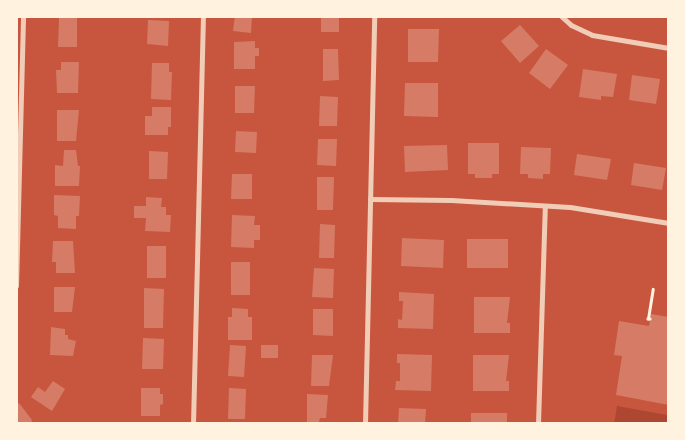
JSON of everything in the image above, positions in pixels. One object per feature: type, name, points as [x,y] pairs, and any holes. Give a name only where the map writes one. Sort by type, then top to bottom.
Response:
[{"type":"street","points":[[16,286],[23,16]]},
{"type":"street","points":[[193,424],[203,16]]},
{"type":"street","points":[[365,424],[374,16]]},
{"type":"street","points":[[561,16],[571,25],[592,35],[669,48]]},
{"type":"street","points":[[370,199],[451,200],[586,209],[669,223]]},
{"type":"street","points":[[538,424],[545,206]]},
{"type":"path","points":[[650,319],[648,319],[653,289]]},
{"type":"shaded area","points":[[617,406],[667,415],[669,410],[669,424],[614,424]]},
{"type":"building","points":[[235,16],[252,16],[251,33],[233,31]]},
{"type":"building","points":[[321,16],[339,16],[339,32],[321,32]]},
{"type":"building","points":[[59,18],[77,18],[77,47],[58,47]]},
{"type":"building","points":[[148,20],[169,21],[168,46],[147,44]]},
{"type":"building","points":[[520,25],[539,46],[520,63],[501,41]]},
{"type":"building","points":[[408,29],[439,29],[438,62],[408,62]]},
{"type":"building","points":[[255,41],[255,48],[259,48],[259,56],[255,56],[255,69],[234,69],[234,42]]},
{"type":"building","points":[[323,49],[338,49],[339,80],[323,81]]},
{"type":"building","points":[[546,49],[568,65],[550,89],[529,73]]},
{"type":"building","points":[[61,62],[79,62],[78,93],[57,93],[56,70],[61,70]]},
{"type":"building","points":[[152,63],[169,63],[169,72],[172,72],[171,100],[151,99]]},
{"type":"building","points":[[583,69],[617,74],[613,97],[601,96],[601,100],[579,97]]},
{"type":"building","points":[[632,75],[660,79],[656,104],[629,100]]},
{"type":"building","points":[[405,83],[438,83],[438,117],[404,116]]},
{"type":"building","points":[[235,86],[255,86],[254,113],[235,113]]},
{"type":"building","points":[[320,96],[338,97],[337,126],[319,126]]},
{"type":"building","points":[[152,107],[171,107],[171,127],[168,127],[168,135],[145,135],[145,116],[152,116]]},
{"type":"building","points":[[57,110],[79,110],[76,141],[57,141]]},
{"type":"building","points":[[236,131],[257,132],[256,153],[235,152]]},
{"type":"building","points":[[318,139],[337,139],[336,166],[317,165]]},
{"type":"building","points":[[468,143],[499,143],[499,174],[492,174],[492,178],[475,178],[475,174],[468,174]]},
{"type":"building","points":[[447,145],[448,170],[405,172],[404,146]]},
{"type":"building","points":[[521,147],[551,148],[550,174],[543,174],[543,179],[528,178],[528,174],[520,174]]},
{"type":"building","points":[[64,150],[76,150],[78,166],[80,166],[79,186],[55,186],[55,165],[63,166]]},
{"type":"building","points":[[149,151],[168,152],[167,179],[149,179]]},
{"type":"building","points":[[577,154],[611,159],[607,180],[574,175]]},
{"type":"building","points":[[634,163],[666,168],[662,190],[631,185]]},
{"type":"building","points":[[232,174],[252,174],[252,199],[231,199]]},
{"type":"building","points":[[317,177],[334,177],[333,210],[317,210]]},
{"type":"building","points":[[54,195],[80,196],[79,216],[76,216],[76,229],[58,228],[58,216],[54,215]]},
{"type":"building","points":[[146,197],[162,198],[161,207],[166,207],[166,215],[171,215],[170,232],[145,231],[146,218],[134,218],[134,206],[146,206]]},
{"type":"building","points":[[232,215],[255,216],[254,225],[260,225],[260,240],[254,240],[254,248],[231,247]]},
{"type":"building","points":[[320,224],[335,225],[334,258],[319,258]]},
{"type":"building","points":[[402,238],[444,240],[443,268],[401,266]]},
{"type":"building","points":[[467,239],[508,239],[508,268],[467,268]]},
{"type":"building","points":[[53,241],[73,241],[75,273],[56,273],[56,262],[52,262]]},
{"type":"building","points":[[147,246],[166,246],[166,278],[147,278]]},
{"type":"building","points":[[231,262],[250,262],[250,295],[231,295]]},
{"type":"building","points":[[314,268],[334,269],[333,298],[312,297]]},
{"type":"building","points":[[54,287],[75,287],[72,312],[54,312]]},
{"type":"building","points":[[144,288],[164,289],[163,328],[144,328]]},
{"type":"building","points":[[399,292],[434,294],[433,329],[398,328],[398,319],[402,320],[403,301],[399,301]]},
{"type":"building","points":[[474,297],[510,297],[507,323],[510,323],[510,333],[474,333]]},
{"type":"building","points":[[232,308],[248,309],[248,317],[252,317],[252,340],[228,340],[228,317],[232,317]]},
{"type":"building","points":[[313,309],[333,309],[333,336],[313,335]]},
{"type":"building","points":[[651,314],[669,317],[669,405],[616,395],[622,356],[614,355],[619,321],[649,326]]},
{"type":"building","points":[[51,327],[65,329],[65,335],[68,335],[68,339],[76,341],[73,356],[50,355]]},
{"type":"building","points":[[143,338],[164,339],[163,369],[142,369]]},
{"type":"building","points":[[230,345],[246,346],[244,377],[228,376]]},
{"type":"building","points":[[261,345],[278,345],[278,358],[261,358]]},
{"type":"building","points":[[397,354],[432,355],[431,391],[395,390],[396,381],[400,381],[400,363],[397,363]]},
{"type":"building","points":[[312,355],[333,355],[329,386],[311,386]]},
{"type":"building","points":[[473,355],[509,355],[506,381],[509,381],[509,391],[473,391]]},
{"type":"building","points":[[53,381],[65,389],[52,411],[31,397],[38,387],[45,392]]},
{"type":"building","points":[[141,388],[160,388],[160,394],[163,394],[163,404],[160,405],[160,416],[141,416]]},
{"type":"building","points":[[229,388],[246,389],[245,419],[228,419]]},
{"type":"building","points":[[307,394],[328,395],[326,418],[320,418],[319,422],[307,422]]},
{"type":"building","points":[[19,403],[32,420],[31,424],[16,424],[16,405]]},
{"type":"building","points":[[399,408],[426,409],[425,424],[398,424]]},
{"type":"building","points":[[471,413],[507,413],[507,423],[471,424]]}]
